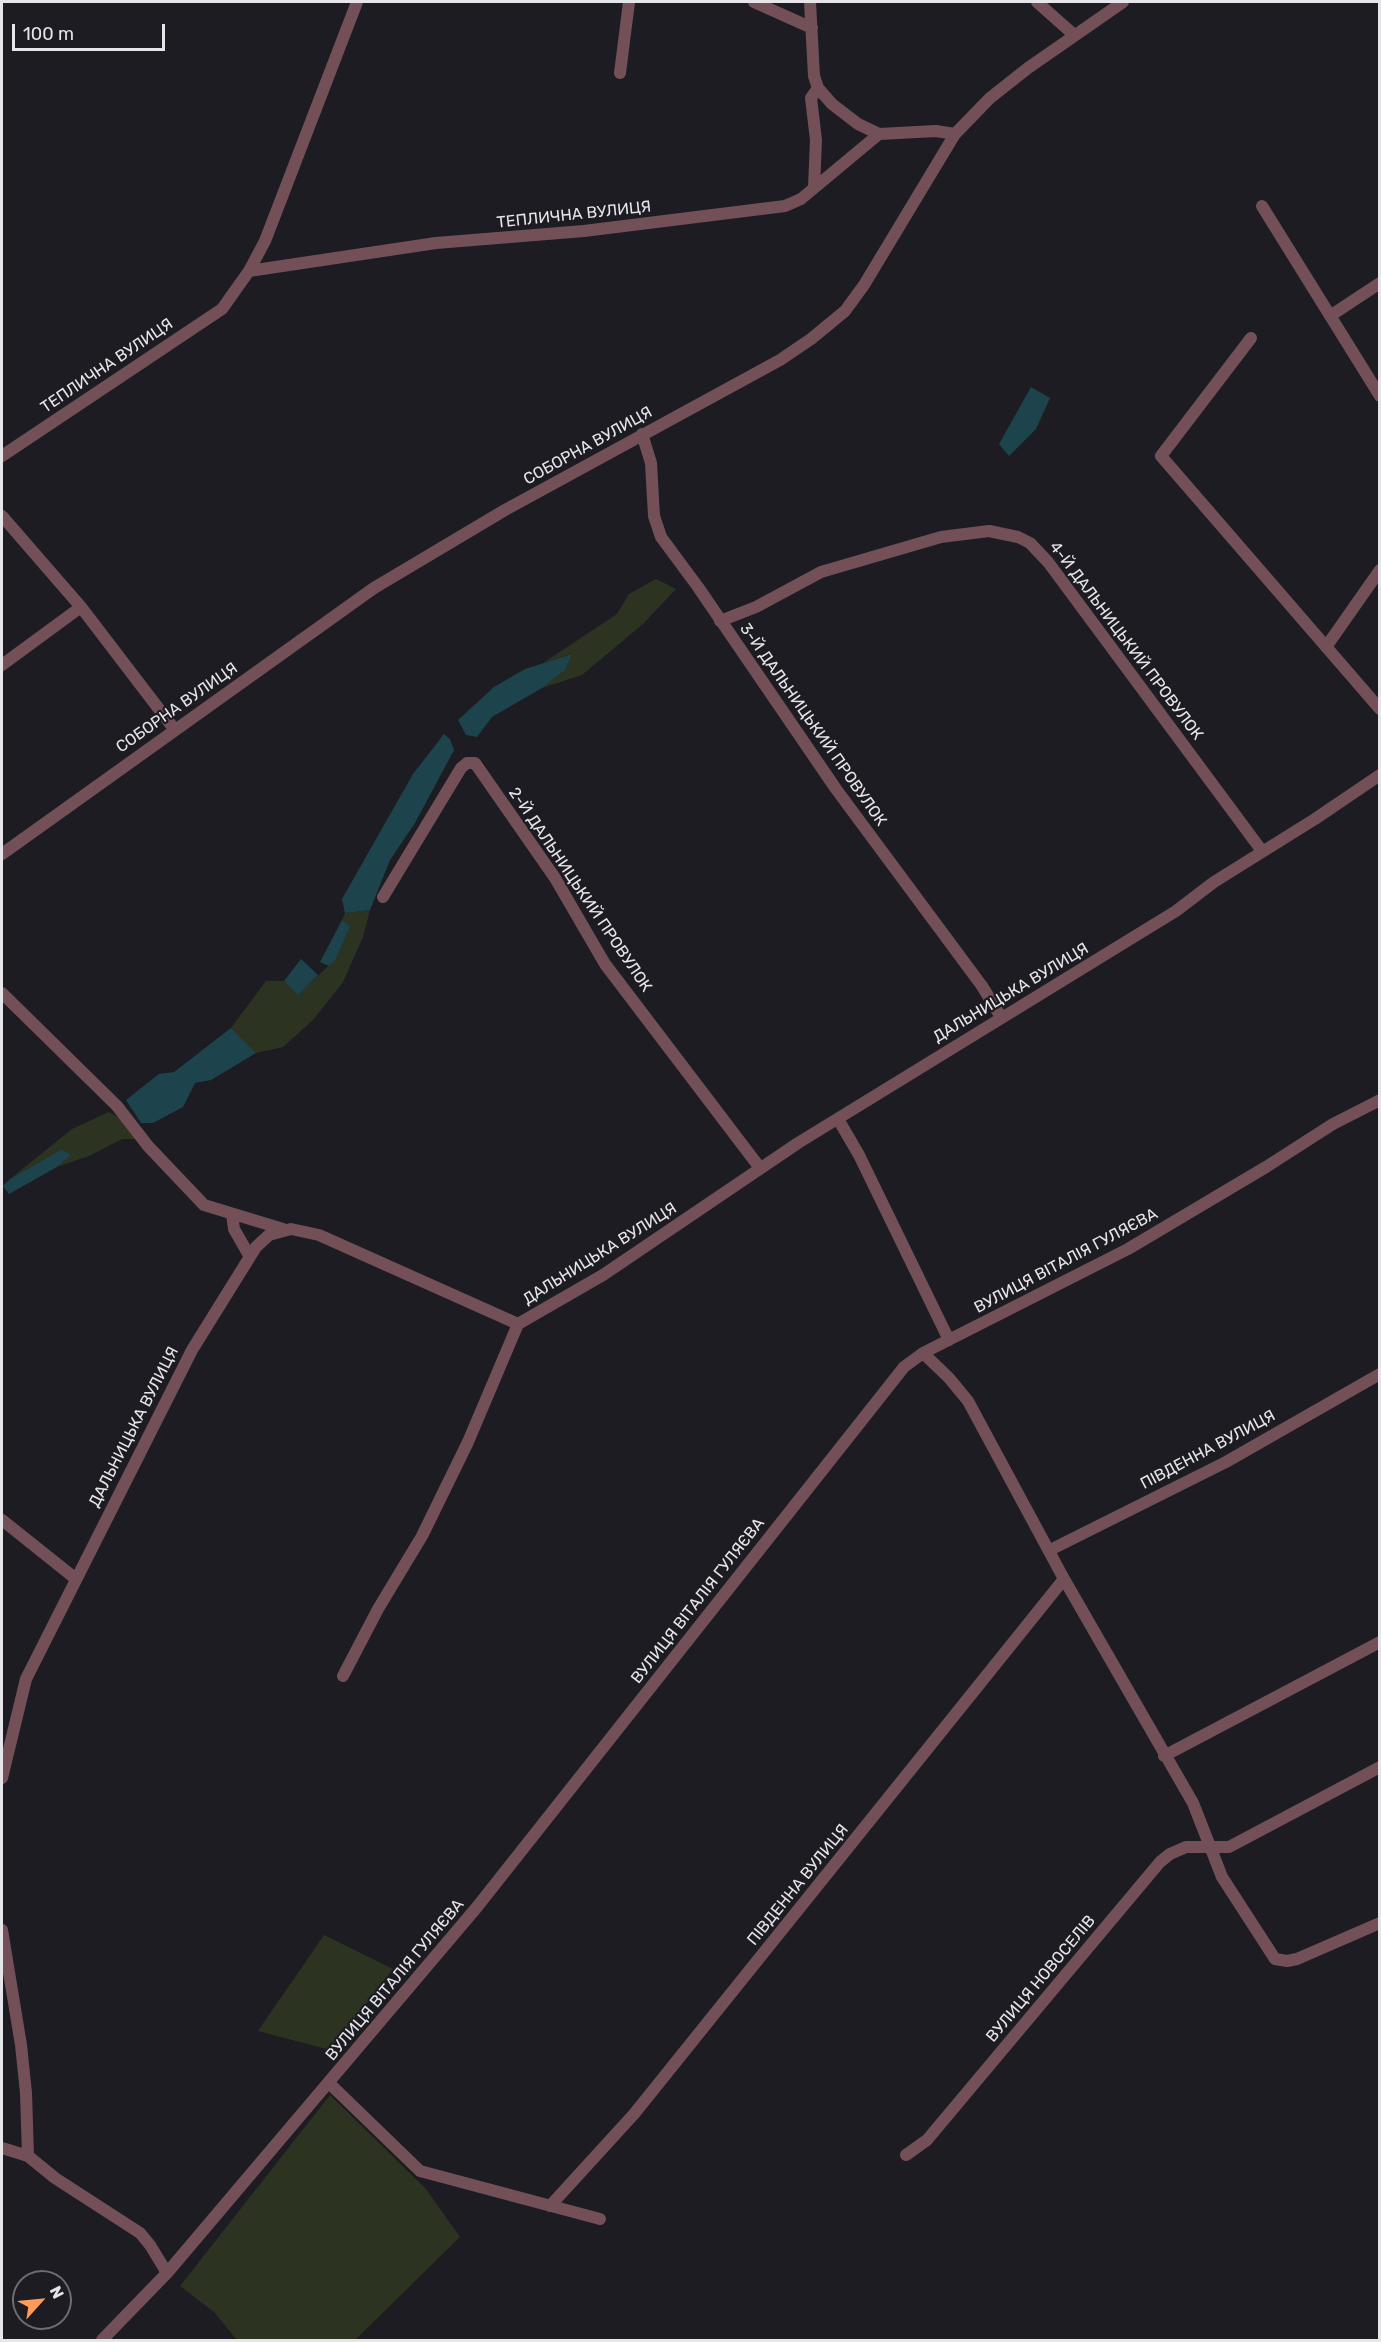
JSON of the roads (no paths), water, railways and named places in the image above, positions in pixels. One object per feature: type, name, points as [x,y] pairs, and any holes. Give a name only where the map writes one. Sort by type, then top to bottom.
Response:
[{"type":"street","name":"ТЕПЛИЧНА ВУЛИЦЯ","points":[[2,456],[222,309],[249,271],[270,229],[357,2]]},
{"type":"street","points":[[620,73],[629,2]]},
{"type":"street","points":[[754,2],[812,28]]},
{"type":"street","points":[[810,2],[813,71],[818,87],[849,119],[879,134],[936,131],[955,134]]},
{"type":"street","points":[[1037,2],[1073,33]]},
{"type":"street","name":"СОБОРНА ВУЛИЦЯ","points":[[2,854],[374,588],[505,510],[780,360],[834,321],[864,285],[955,134],[1009,82],[1073,33],[1123,2]]},
{"type":"street","points":[[814,187],[816,140],[811,98],[818,87]]},
{"type":"street","name":"ТЕПЛИЧНА ВУЛИЦЯ","points":[[249,271],[436,243],[584,231],[772,208],[792,203],[879,134]]},
{"type":"street","points":[[1262,206],[1380,396]]},
{"type":"street","points":[[1330,316],[1380,283]]},
{"type":"street","points":[[1251,338],[1161,456],[1380,709]]},
{"type":"street","name":"3-Й ДАЛЬНИЦЬКИЙ ПРОВУЛОК","points":[[642,434],[651,463],[657,527],[836,789],[982,986],[1001,1017]]},
{"type":"street","points":[[2,516],[81,607],[175,730]]},
{"type":"street","name":"4-Й ДАЛЬНИЦЬКИЙ ПРОВУЛОК","points":[[720,621],[756,607],[821,572],[941,537],[990,531],[1018,537],[1030,543],[1048,562],[1262,851]]},
{"type":"street","points":[[1326,647],[1380,570]]},
{"type":"street","points":[[2,665],[81,607]]},
{"type":"street","name":"2-Й ДАЛЬНИЦЬКИЙ ПРОВУЛОК","points":[[383,897],[461,768],[467,762],[475,763],[555,878],[605,964],[760,1168]]},
{"type":"street","name":"ДАЛЬНИЦЬКА ВУЛИЦЯ","points":[[2,1778],[7,1727],[26,1679],[192,1350],[264,1238],[283,1229],[319,1235],[518,1324],[603,1275],[760,1168],[1176,911],[1214,882],[1380,775]]},
{"type":"street","points":[[2,993],[117,1106],[148,1146],[197,1199],[211,1208],[283,1229]]},
{"type":"street","name":"ВУЛИЦЯ ВІТАЛІЯ ГУЛЯЄВА","points":[[167,2273],[477,1907],[904,1367],[923,1353],[1018,1307],[1128,1248],[1334,1124],[1380,1100]]},
{"type":"street","points":[[838,1119],[859,1155],[949,1340]]},
{"type":"street","points":[[232,1214],[234,1229],[250,1257]]},
{"type":"street","points":[[343,1676],[432,1515],[468,1442],[518,1324]]},
{"type":"street","points":[[923,1353],[949,1378],[968,1401],[1064,1579],[1193,1803],[1222,1877],[1275,1959],[1287,1961],[1297,1959],[1380,1923]]},
{"type":"street","name":"ПІВДЕННА ВУЛИЦЯ","points":[[1050,1550],[1226,1462],[1380,1374]]},
{"type":"street","points":[[2,1520],[76,1579]]},
{"type":"street","name":"ПІВДЕННА ВУЛИЦЯ","points":[[550,2206],[634,2114],[1064,1579]]},
{"type":"street","points":[[1164,1756],[1380,1641]]},
{"type":"street","name":"ВУЛИЦЯ НОВОСЕЛІВ","points":[[906,2155],[927,2140],[1160,1862],[1170,1854],[1186,1847],[1229,1847],[1380,1767]]},
{"type":"street","points":[[2,1930],[21,2045],[26,2093],[28,2156]]},
{"type":"street","points":[[330,2083],[420,2171],[600,2219]]},
{"type":"street","points":[[2,2148],[28,2156],[55,2178],[140,2233],[167,2273],[102,2340]]},
{"type":"water","points":[[1031,387],[1050,398],[1036,429],[1009,456],[999,444]]},
{"type":"water","points":[[572,654],[565,670],[542,688],[492,717],[477,737],[466,735],[458,720],[494,687],[525,669]]},
{"type":"water","points":[[444,734],[450,739],[454,750],[415,823],[390,860],[370,910],[345,913],[342,899],[413,774]]},
{"type":"water","points":[[342,920],[350,927],[336,959],[329,966],[320,962]]},
{"type":"water","points":[[301,959],[318,975],[298,995],[284,981]]},
{"type":"water","points":[[231,1028],[256,1053],[211,1080],[195,1083],[183,1107],[153,1123],[141,1123],[126,1100],[159,1074],[174,1072]]},
{"type":"water","points":[[62,1149],[71,1155],[57,1167],[9,1194],[3,1186],[10,1179]]}]
